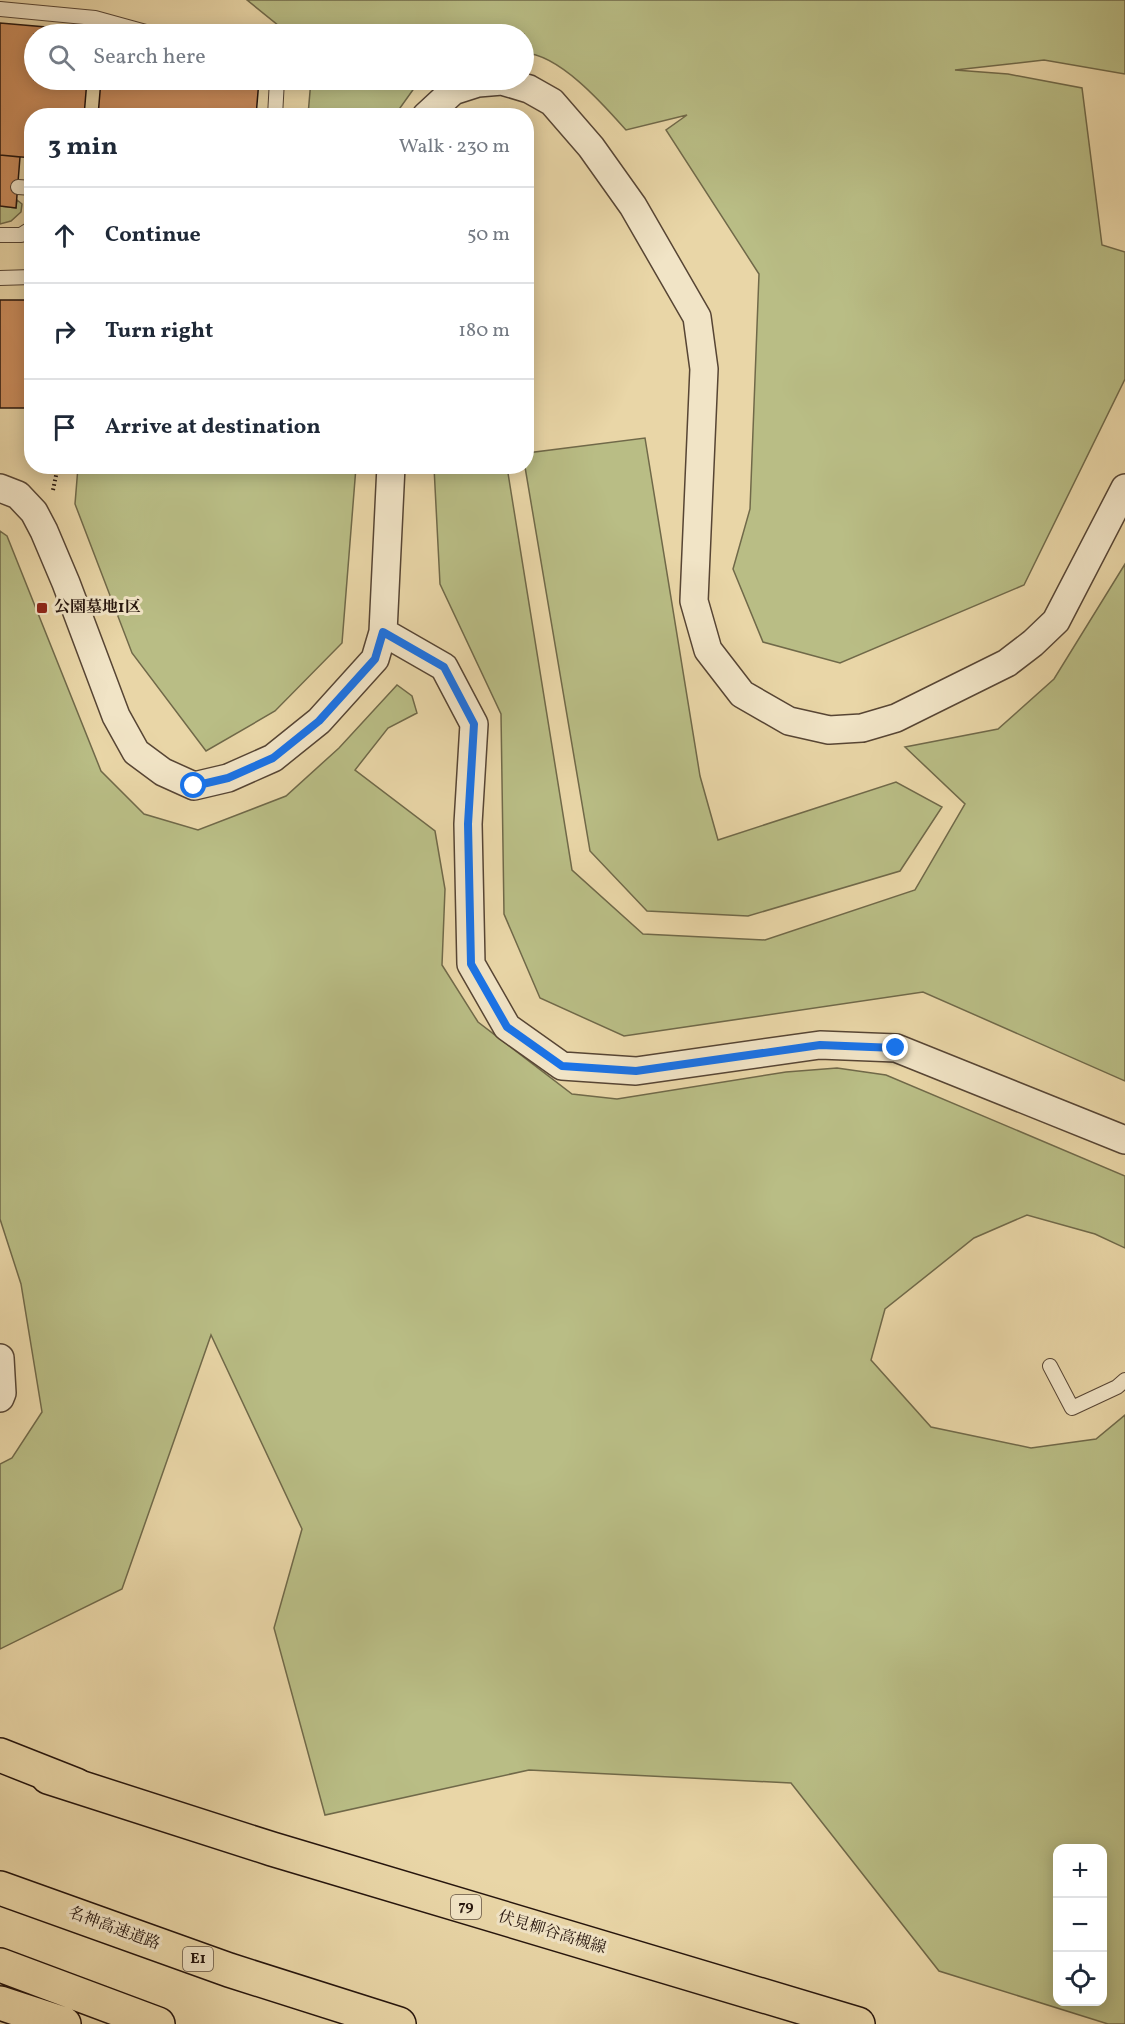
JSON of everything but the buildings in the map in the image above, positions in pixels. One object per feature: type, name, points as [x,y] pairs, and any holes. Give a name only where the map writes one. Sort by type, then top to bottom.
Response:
[{"type":"main road","name":"伏見柳谷高槻線","points":[[0,1747],[76,1785]]},
{"type":"main road","points":[[0,1755],[76,1785]]},
{"type":"main road","name":"伏見柳谷高槻線","points":[[0,1764],[76,1785],[800,2016],[858,2024]]},
{"type":"main road","name":"名神高速道路","points":[[0,1888],[229,1970],[399,2024]]},
{"type":"main road","points":[[0,1965],[158,2024]]},
{"type":"main road","points":[[0,2003],[64,2024]]},
{"type":"street","points":[[435,108],[456,90]]},
{"type":"street","points":[[531,90],[552,102],[591,147],[633,206],[698,317],[704,369],[694,601],[708,650],[742,694],[789,721],[829,730],[862,728],[896,718],[1007,663],[1056,621],[1125,488]]},
{"type":"street","points":[[0,488],[18,495],[34,512],[44,531],[116,716],[136,752],[163,772],[194,786],[228,778],[273,758],[319,721],[375,659],[383,632],[391,474]]},
{"type":"street","points":[[383,632],[444,667],[474,724],[468,824],[471,964],[507,1027],[562,1066],[636,1071],[820,1045],[896,1048],[1125,1140]]},
{"type":"street","points":[[0,1358],[0,1398]]},
{"type":"lane","points":[[0,9],[95,18],[117,24]]},
{"type":"lane","points":[[275,108],[276,90]]},
{"type":"lane","points":[[0,235],[24,233]]},
{"type":"lane","points":[[0,278],[24,277]]},
{"type":"lane","points":[[1050,1366],[1072,1408],[1117,1387],[1125,1380]]},
{"type":"green space","points":[[247,0],[1125,0],[1125,74],[1044,60],[955,70],[1008,74],[1082,88],[1102,245],[1125,252],[1125,379],[1024,585],[840,663],[763,642],[733,569],[750,509],[759,274],[666,130],[687,115],[626,130],[580,82],[551,62],[534,55],[534,24],[277,24]]},
{"type":"green space","points":[[310,90],[413,90],[400,108],[309,108]]},
{"type":"green space","points":[[17,200],[22,204],[21,212],[11,221],[0,224],[0,206],[16,208]]},
{"type":"green space","points":[[645,438],[700,776],[718,840],[896,782],[942,807],[900,871],[748,916],[647,911],[590,851],[526,474],[534,474],[534,452]]},
{"type":"green space","points":[[77,474],[355,474],[342,643],[275,711],[206,751],[132,653],[75,504]]},
{"type":"green space","points":[[434,474],[508,474],[572,870],[643,934],[765,940],[915,890],[965,804],[905,747],[998,729],[1054,679],[1125,564],[1125,1081],[923,992],[624,1036],[540,998],[504,914],[501,714],[440,584]]},
{"type":"green space","points":[[0,531],[7,536],[101,771],[144,814],[198,830],[286,796],[339,748],[397,685],[412,696],[417,713],[388,728],[355,770],[435,831],[445,889],[442,965],[478,1022],[572,1094],[617,1099],[786,1072],[837,1068],[886,1075],[1125,1176],[1125,1248],[1095,1234],[1027,1215],[974,1238],[885,1309],[871,1360],[931,1427],[1031,1448],[1096,1439],[1125,1415],[1125,2024],[1108,2024],[939,1971],[791,1783],[529,1770],[325,1815],[274,1628],[302,1529],[211,1335],[122,1589],[0,1649],[0,1464],[12,1458],[42,1412],[21,1284],[0,1219]]},
{"type":"place","name":"公園墓地1区","points":[[42,608]]},
{"type":"route","points":[[194,786],[228,778],[273,758],[319,721],[359,680],[375,659],[383,632],[444,667],[474,724],[468,824],[471,964],[507,1027],[562,1066],[636,1071],[820,1045],[896,1048]]}]
